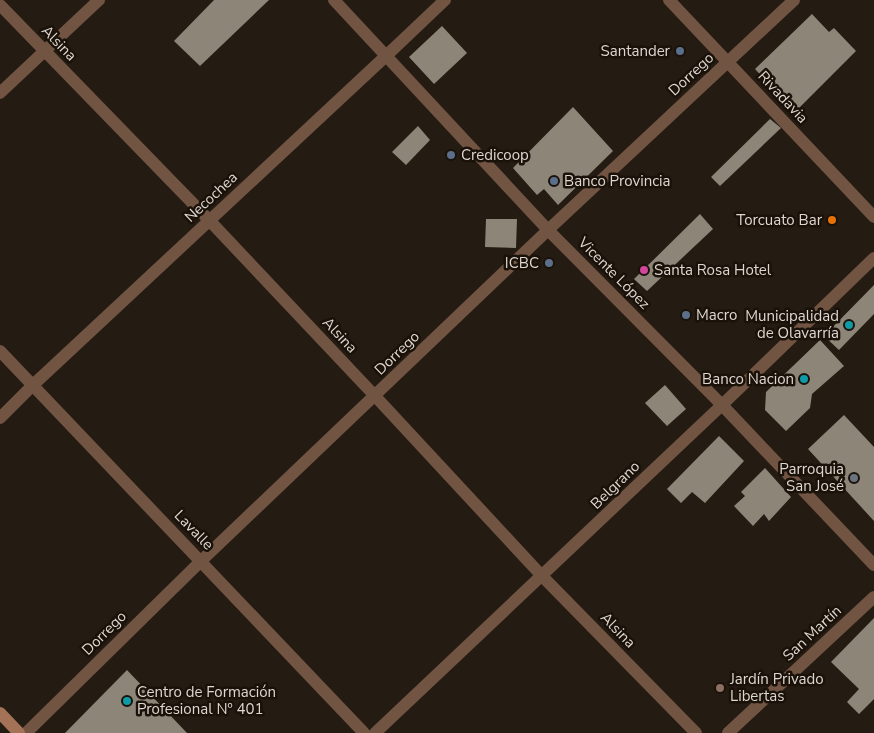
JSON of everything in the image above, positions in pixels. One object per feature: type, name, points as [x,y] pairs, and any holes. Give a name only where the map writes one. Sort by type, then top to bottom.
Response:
[{"type":"street","points":[[0,93],[99,0]]},
{"type":"street","name":"Vicente López","points":[[334,0],[548,230],[722,404],[874,565]]},
{"type":"street","name":"Necochea","points":[[0,418],[445,0]]},
{"type":"street","name":"Rivadavia","points":[[669,0],[874,217]]},
{"type":"street","name":"Dorrego","points":[[26,733],[201,561],[548,230],[794,0]]},
{"type":"street","name":"Alsina","points":[[0,5],[209,220],[376,396],[542,576],[696,733]]},
{"type":"street","name":"Belgrano","points":[[375,733],[874,258]]},
{"type":"street","name":"Lavalle","points":[[0,351],[364,733]]},
{"type":"street","name":"San Martín","points":[[728,733],[874,597]]},
{"type":"street","points":[[0,713],[19,733]]},
{"type":"building","points":[[214,0],[269,0],[200,66],[174,41]]},
{"type":"building","points":[[812,14],[829,32],[834,28],[856,51],[795,112],[755,69]]},
{"type":"building","points":[[442,26],[467,53],[434,84],[409,57]]},
{"type":"building","points":[[573,107],[613,151],[558,205],[544,189],[537,195],[513,168]]},
{"type":"building","points":[[770,119],[781,128],[720,186],[711,177]]},
{"type":"building","points":[[418,126],[430,140],[406,165],[392,152]]},
{"type":"building","points":[[700,214],[713,229],[647,291],[634,279]]},
{"type":"building","points":[[486,219],[517,219],[516,248],[485,247]]},
{"type":"building","name":"Municipalidad de Olavarría","points":[[874,285],[874,314],[839,350],[824,336]]},
{"type":"building","name":"Banco Nacion","points":[[820,340],[844,366],[812,394],[810,408],[786,431],[765,410],[766,392]]},
{"type":"building","points":[[665,385],[686,409],[667,426],[645,403]]},
{"type":"building","name":"Parroquia San José","points":[[844,415],[874,447],[874,521],[808,449]]},
{"type":"building","points":[[719,436],[744,461],[705,503],[692,492],[681,503],[667,489]]},
{"type":"building","points":[[765,468],[791,497],[769,521],[764,514],[753,526],[734,506],[745,496],[741,492]]},
{"type":"building","points":[[874,618],[874,699],[859,714],[847,702],[859,689],[831,662]]},
{"type":"building","name":"Centro de Formación Profesional Nº 401","points":[[127,670],[187,733],[65,733]]},
{"type":"place","name":"Santander","points":[[680,51]]},
{"type":"place","name":"Credicoop","points":[[451,155]]},
{"type":"place","name":"Banco Provincia","points":[[554,181]]},
{"type":"place","name":"Torcuato Bar","points":[[832,220]]},
{"type":"place","name":"ICBC","points":[[549,263]]},
{"type":"place","name":"Santa Rosa Hotel","points":[[644,270]]},
{"type":"place","name":"Macro","points":[[686,315]]},
{"type":"place","name":"Municipalidad de Olavarría","points":[[849,325]]},
{"type":"place","name":"Banco Nacion","points":[[804,379]]},
{"type":"place","name":"Parroquia San José","points":[[854,478]]},
{"type":"place","name":"Jardín Privado Libertas","points":[[720,688]]},
{"type":"place","name":"Centro de Formación Profesional Nº 401","points":[[127,701]]}]
